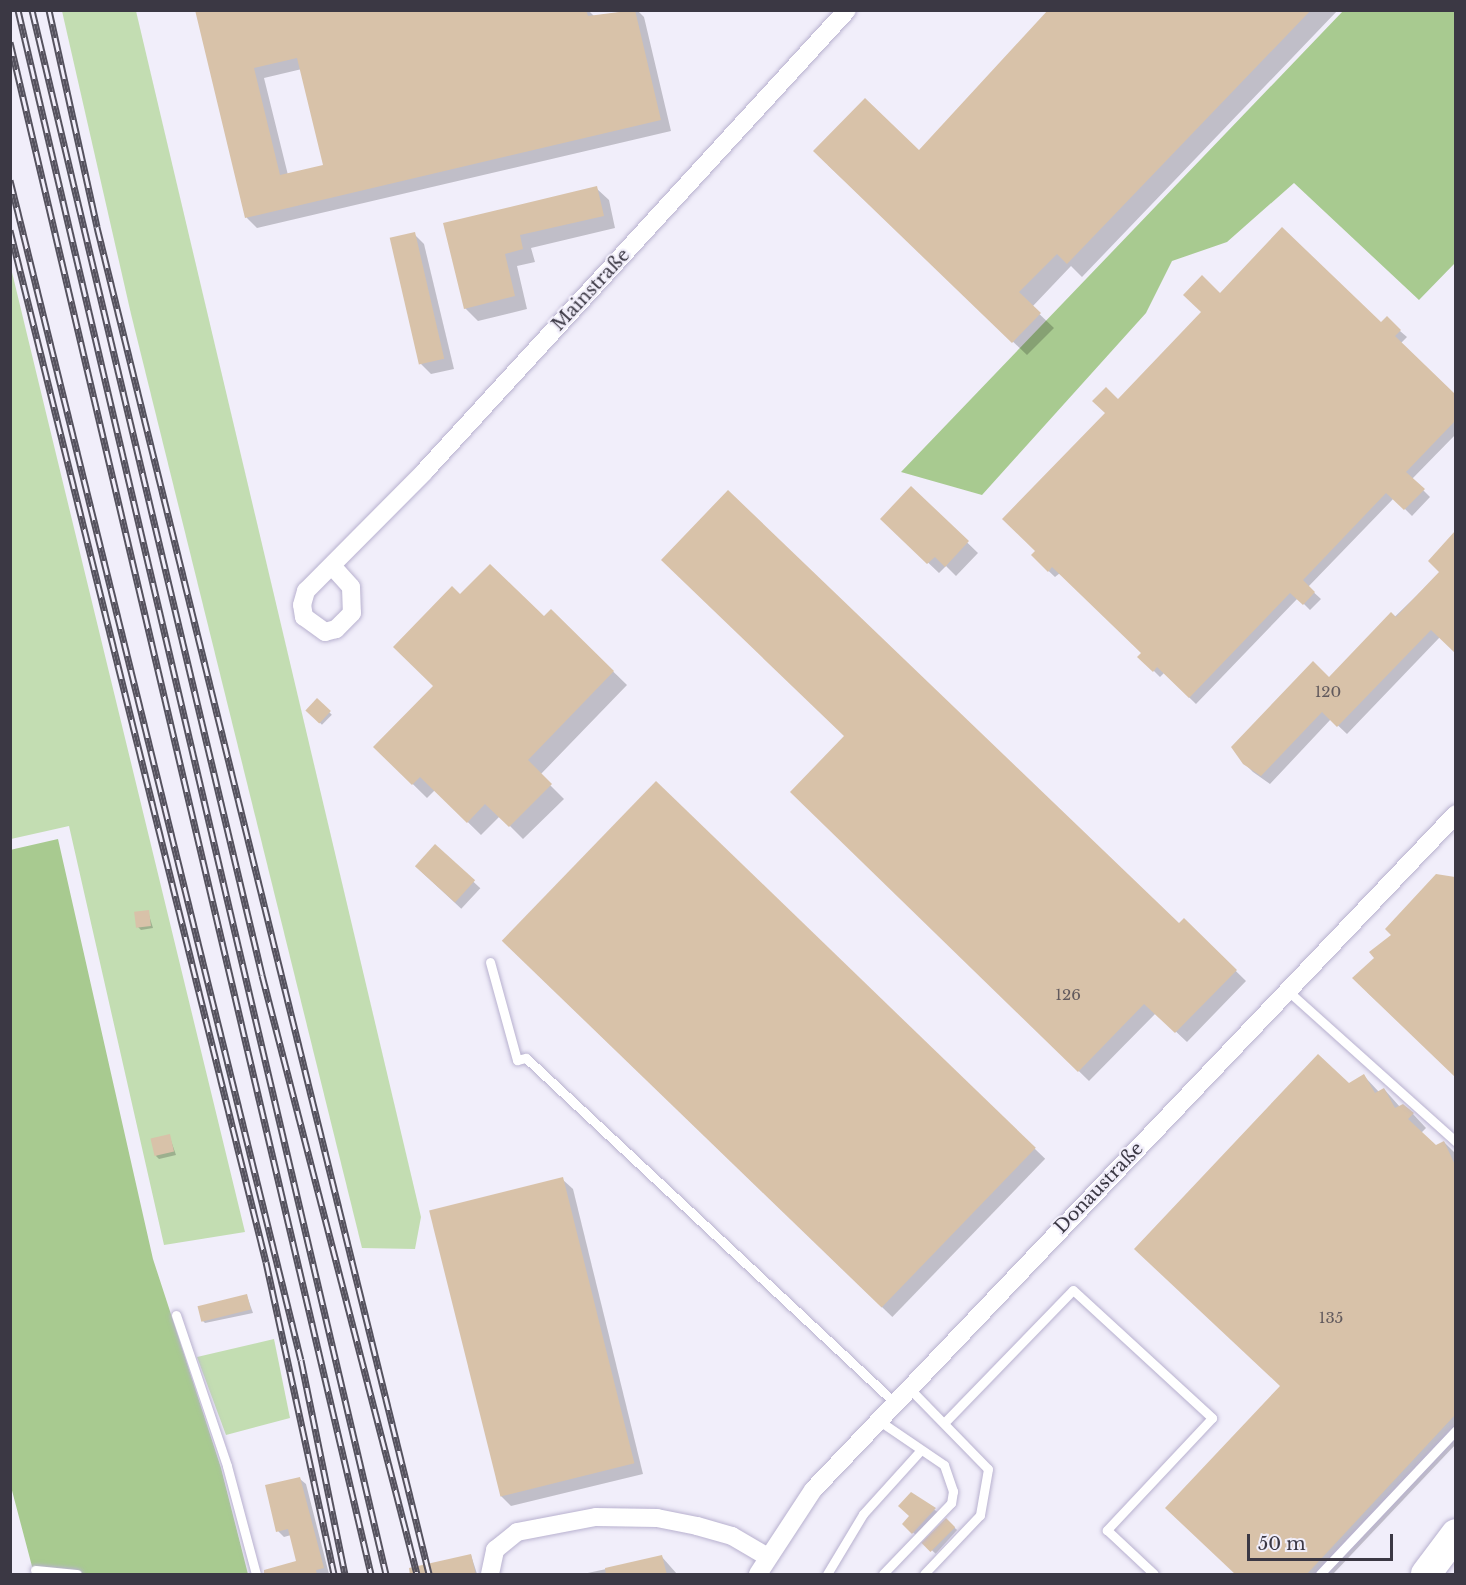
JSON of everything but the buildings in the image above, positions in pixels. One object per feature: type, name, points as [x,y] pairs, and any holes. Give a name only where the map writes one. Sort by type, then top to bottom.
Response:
[{"type":"highway","points":[[1426,1575],[1455,1534]]},
{"type":"street","name":"Mainstraße","points":[[333,567],[847,10]]},
{"type":"street","name":"Donaustraße","points":[[758,1575],[813,1490],[1455,814]]},
{"type":"street","points":[[490,1575],[495,1550],[517,1532],[596,1517],[657,1518],[697,1526],[732,1536],[768,1557]]},
{"type":"lane","points":[[490,962],[517,1060],[526,1058],[895,1403]]},
{"type":"lane","points":[[1288,990],[1455,1142]]},
{"type":"lane","points":[[944,1423],[1073,1290],[1212,1418],[1107,1530],[1154,1575]]},
{"type":"lane","points":[[176,1315],[227,1466],[256,1575]]},
{"type":"lane","points":[[909,1388],[988,1469],[980,1515],[924,1575]]},
{"type":"lane","points":[[878,1420],[920,1451],[944,1465],[953,1491],[951,1503],[883,1575]]},
{"type":"lane","points":[[1320,1575],[1455,1430]]},
{"type":"lane","points":[[827,1575],[863,1514],[920,1451]]},
{"type":"lane","points":[[35,1570],[77,1575]]},
{"type":"green space","points":[[62,11],[136,11],[421,1217],[415,1249],[362,1248],[131,314]]},
{"type":"green space","points":[[1343,11],[1455,11],[1455,263],[1419,300],[1294,183],[1227,242],[1172,261],[1146,313],[982,495],[901,472]]},
{"type":"green space","points":[[10,264],[245,1232],[164,1245],[69,826],[11,839]]},
{"type":"green space","points":[[58,839],[153,1259],[221,1468],[248,1574],[34,1574],[10,1483],[10,850]]},
{"type":"green space","points":[[274,1339],[290,1418],[226,1435],[197,1357]]},
{"type":"railway","points":[[18,10],[386,1574]]},
{"type":"railway","points":[[32,10],[262,975],[417,1574]]},
{"type":"railway","points":[[49,10],[97,227],[429,1574]]},
{"type":"railway","points":[[10,42],[371,1574]]},
{"type":"railway","points":[[10,180],[301,1360],[345,1574]]},
{"type":"railway","points":[[10,230],[266,1262],[334,1574]]}]
